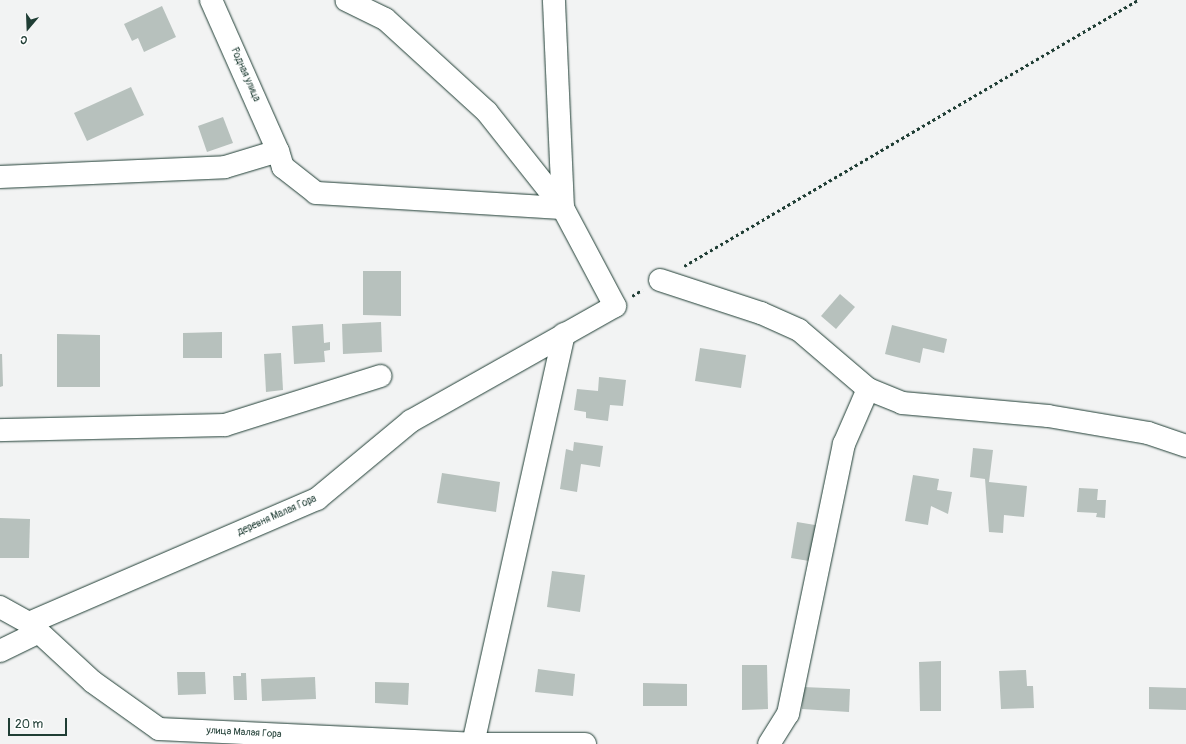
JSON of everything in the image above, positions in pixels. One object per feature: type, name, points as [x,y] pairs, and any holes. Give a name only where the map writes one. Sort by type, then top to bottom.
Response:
[{"type":"street","name":"Родная улица","points":[[211,0],[278,151],[283,167],[316,193],[563,208]]},
{"type":"street","points":[[346,0],[385,19],[487,112],[563,208],[615,306]]},
{"type":"street","points":[[554,0],[563,208]]},
{"type":"street","points":[[0,177],[225,167],[278,151]]},
{"type":"street","points":[[660,280],[761,313],[799,330],[868,389],[902,403],[1048,416],[1148,433],[1186,446]]},
{"type":"street","name":"деревня Малая Гора","points":[[0,651],[34,627],[317,499],[411,420],[615,306]]},
{"type":"street","points":[[473,744],[564,334]]},
{"type":"street","points":[[0,430],[225,425],[380,376]]},
{"type":"street","points":[[769,744],[788,714],[844,444],[868,389]]},
{"type":"street","points":[[0,607],[34,627]]},
{"type":"street","name":"улица Малая Гора","points":[[34,627],[93,682],[159,729],[473,744],[585,744]]},
{"type":"path","points":[[615,306],[1138,0]]},
{"type":"building","points":[[162,6],[176,37],[144,52],[138,38],[132,41],[124,24]]},
{"type":"building","points":[[131,87],[144,115],[87,141],[74,113]]},
{"type":"building","points":[[223,117],[233,143],[207,152],[198,126]]},
{"type":"building","points":[[363,271],[401,271],[401,316],[363,315]]},
{"type":"building","points":[[840,294],[855,307],[836,329],[821,316]]},
{"type":"building","points":[[381,322],[382,352],[343,354],[342,324]]},
{"type":"building","points":[[323,324],[324,343],[330,342],[330,350],[324,351],[325,362],[294,364],[292,326]]},
{"type":"building","points":[[892,325],[947,339],[944,353],[923,348],[920,363],[885,354]]},
{"type":"building","points":[[222,332],[222,358],[183,358],[183,333]]},
{"type":"building","points":[[57,334],[100,335],[100,387],[57,387]]},
{"type":"building","points":[[700,348],[746,355],[741,388],[695,381]]},
{"type":"building","points":[[281,353],[283,390],[266,392],[264,354]]},
{"type":"building","points":[[0,354],[2,354],[3,386],[0,387]]},
{"type":"building","points":[[599,377],[626,380],[623,406],[610,405],[608,421],[586,418],[586,412],[574,410],[577,389],[598,391]]},
{"type":"building","points":[[574,442],[603,446],[600,467],[581,464],[577,492],[560,489],[566,449],[573,451]]},
{"type":"building","points":[[973,448],[993,450],[989,482],[1027,486],[1024,517],[1004,515],[1003,533],[989,532],[985,479],[970,477]]},
{"type":"building","points":[[442,473],[500,482],[496,512],[437,503]]},
{"type":"building","points":[[913,475],[939,479],[937,490],[952,492],[948,514],[931,506],[928,525],[905,521]]},
{"type":"building","points":[[1079,488],[1098,489],[1097,500],[1106,500],[1105,518],[1096,517],[1097,513],[1077,512]]},
{"type":"building","points":[[0,518],[30,519],[29,558],[0,558]]},
{"type":"building","points":[[797,522],[821,526],[815,562],[791,558]]},
{"type":"building","points":[[552,571],[585,575],[580,612],[547,607]]},
{"type":"building","points":[[941,661],[941,711],[920,711],[919,662]]},
{"type":"building","points":[[742,665],[767,665],[768,709],[742,710]]},
{"type":"building","points":[[538,669],[575,674],[573,696],[535,692]]},
{"type":"building","points":[[1026,670],[1027,686],[1033,686],[1034,708],[1001,709],[999,671]]},
{"type":"building","points":[[177,672],[205,672],[206,694],[178,695]]},
{"type":"building","points":[[241,673],[246,673],[247,700],[234,700],[233,676],[241,676]]},
{"type":"building","points":[[315,677],[316,699],[262,701],[261,679]]},
{"type":"building","points":[[375,682],[409,683],[408,705],[375,703]]},
{"type":"building","points":[[643,683],[687,684],[687,706],[643,706]]},
{"type":"building","points":[[803,687],[850,689],[849,712],[802,709]]},
{"type":"building","points":[[1149,687],[1186,688],[1186,710],[1149,709]]}]
